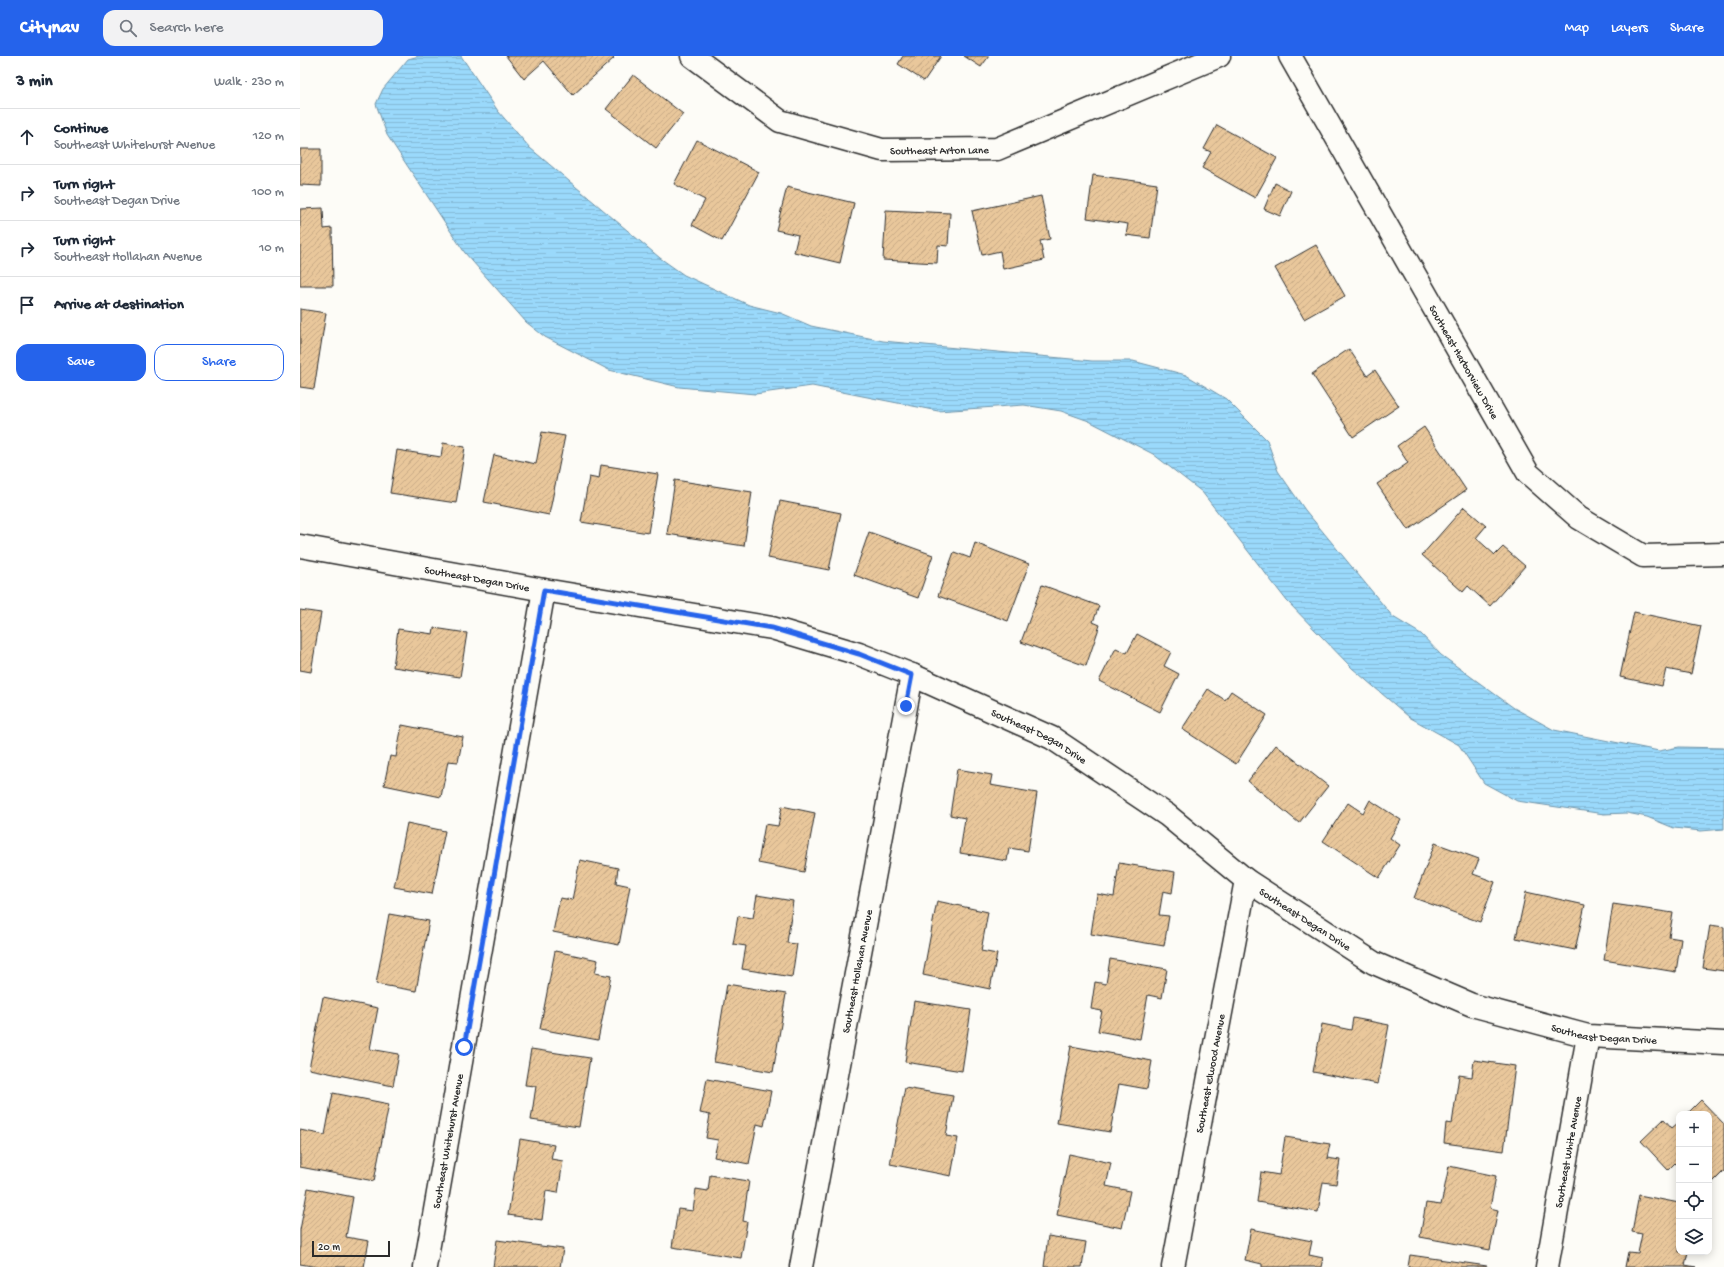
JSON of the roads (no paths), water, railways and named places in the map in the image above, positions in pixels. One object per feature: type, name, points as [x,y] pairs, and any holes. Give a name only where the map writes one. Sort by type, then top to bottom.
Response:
[{"type":"street","name":"Southeast Arton Lane","points":[[692,56],[780,121],[882,150],[997,149],[1219,56]]},
{"type":"street","name":"Southeast Harborview Drive","points":[[1290,56],[1528,473],[1579,518],[1643,556],[1724,554]]},
{"type":"street","name":"Southeast Degan Drive","points":[[300,546],[544,590],[772,628],[859,654],[912,675],[1052,738],[1167,815],[1246,880],[1374,963],[1472,1005],[1588,1036],[1724,1043]]},
{"type":"street","name":"Southeast Whitehurst Avenue","points":[[425,1267],[544,590]]},
{"type":"street","name":"Southeast Hollahan Avenue","points":[[801,1267],[912,675]]},
{"type":"street","name":"Southeast Elwood Avenue","points":[[1173,1267],[1246,880]]},
{"type":"street","name":"Southeast White Avenue","points":[[1547,1267],[1588,1036]]},
{"type":"water","points":[[419,56],[461,56],[498,111],[530,148],[660,258],[684,275],[749,305],[781,313],[811,326],[883,341],[1092,361],[1133,361],[1186,375],[1226,399],[1267,440],[1278,471],[1305,510],[1393,617],[1421,634],[1441,655],[1514,708],[1554,730],[1659,751],[1679,747],[1724,748],[1724,829],[1701,831],[1674,828],[1647,817],[1627,813],[1604,814],[1517,801],[1484,783],[1459,745],[1409,717],[1352,668],[1287,601],[1202,492],[1153,454],[1089,421],[1061,411],[1024,405],[938,411],[812,386],[755,394],[679,387],[609,370],[545,337],[526,322],[465,253],[387,135],[376,104],[383,89],[408,59]]}]
